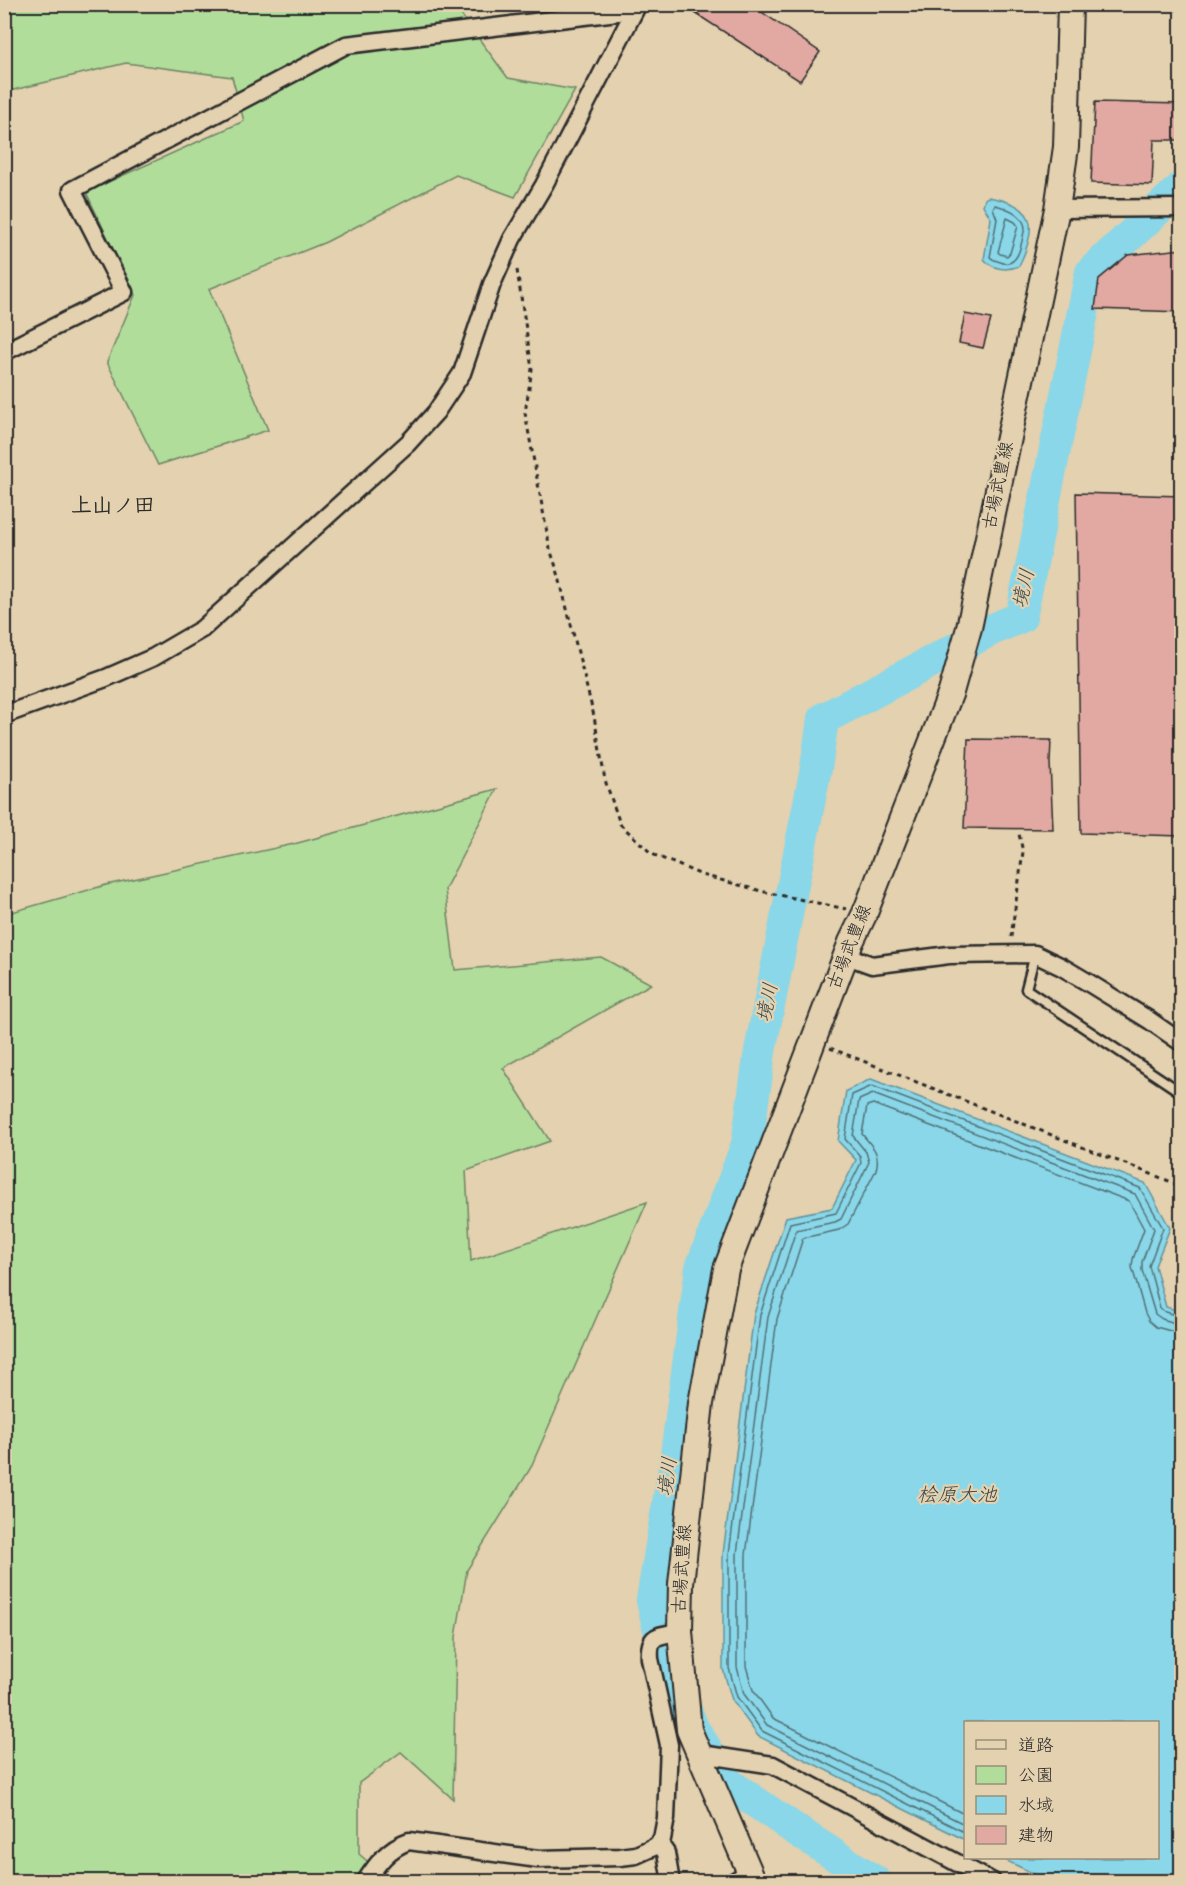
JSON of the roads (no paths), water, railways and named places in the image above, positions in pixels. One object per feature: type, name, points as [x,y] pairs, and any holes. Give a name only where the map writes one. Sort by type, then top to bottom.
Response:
[{"type":"main road","name":"古場武豊線","points":[[746,1878],[701,1754],[689,1730],[680,1631],[681,1584],[700,1414],[726,1269],[951,692],[969,628],[1058,209],[1066,147],[1070,4]]},
{"type":"street","points":[[4,715],[144,662],[202,629],[408,443],[436,412],[462,373],[492,284],[512,239],[544,185],[636,7]]},
{"type":"street","points":[[4,352],[124,292],[72,189],[346,45],[636,7]]},
{"type":"street","points":[[1058,209],[1182,208]]},
{"type":"street","points":[[847,956],[872,964],[949,955],[1035,954],[1089,983],[1182,1043]]},
{"type":"street","points":[[365,1881],[385,1855],[396,1845],[408,1841],[538,1859],[628,1856],[645,1851],[659,1843],[662,1839],[666,1818],[669,1745],[649,1646],[654,1638],[680,1631]]},
{"type":"street","points":[[701,1754],[773,1765],[993,1881]]},
{"type":"street","points":[[659,1843],[666,1853],[671,1881]]},
{"type":"lane","points":[[1035,954],[1026,989],[1182,1093]]},
{"type":"water","points":[[988,197],[1016,206],[1029,220],[1029,239],[1019,266],[1000,269],[984,259],[991,219],[983,205]]},
{"type":"water","name":"桧原大池","points":[[871,1079],[1145,1183],[1170,1228],[1155,1266],[1166,1307],[1182,1312],[1182,1878],[1174,1881],[1049,1881],[1003,1859],[1159,1859],[1159,1721],[964,1721],[964,1839],[758,1736],[732,1700],[723,1669],[723,1554],[754,1314],[786,1217],[832,1208],[856,1160],[838,1141],[846,1091]]},
{"type":"waterway","points":[[1166,4],[1182,11]]},
{"type":"waterway","name":"境川","points":[[876,1882],[728,1783],[693,1728],[666,1660],[652,1600],[676,1455],[701,1268],[747,1144],[760,1051],[816,768],[823,719],[991,630],[1021,617],[1091,272],[1182,187]]},
{"type":"district","name":"上山ノ田","points":[[113,508]]}]
